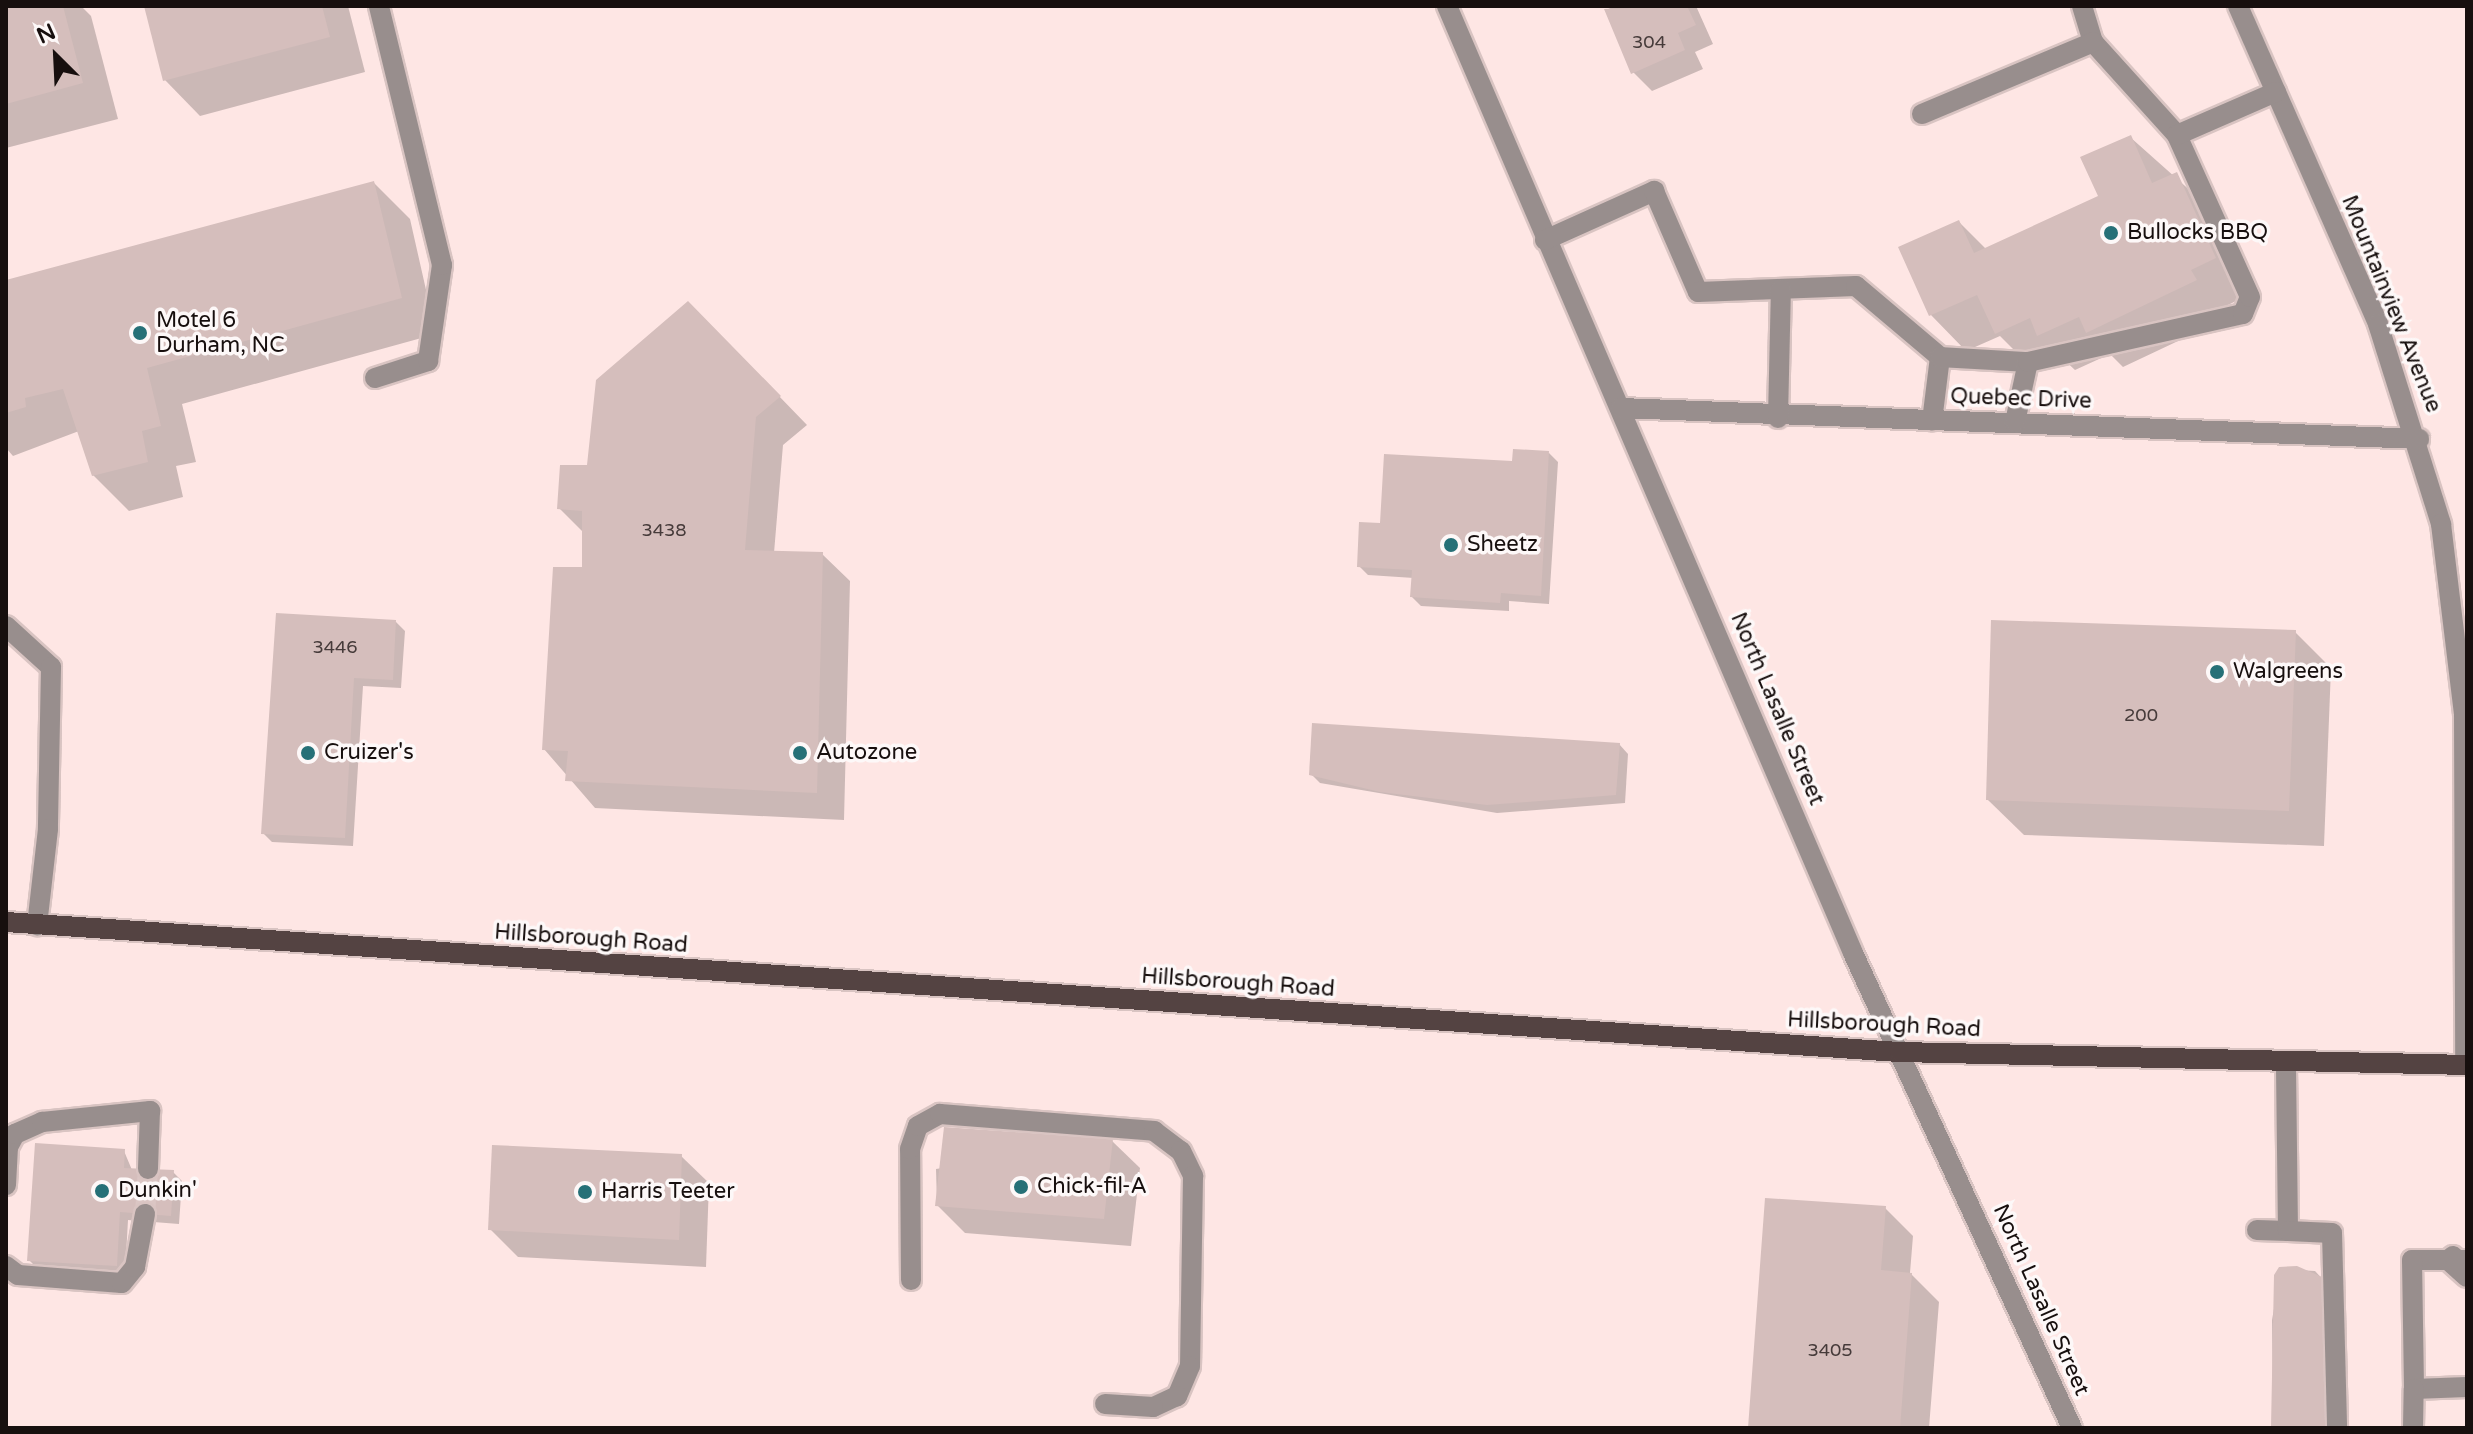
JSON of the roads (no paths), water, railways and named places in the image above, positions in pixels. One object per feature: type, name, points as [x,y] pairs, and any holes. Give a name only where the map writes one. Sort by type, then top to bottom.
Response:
[{"type":"main road","name":"Hillsborough Road","points":[[6,922],[1900,1052],[2466,1065]]},
{"type":"street","points":[[375,378],[428,361],[442,265],[379,6]]},
{"type":"street","name":"North Lasalle Street","points":[[1447,6],[1545,240],[1900,1052],[2072,1428]]},
{"type":"street","points":[[1545,240],[1654,191],[1698,292],[1856,286],[1940,357],[2028,362],[2243,314],[2250,297],[2177,135],[2093,42],[2082,6]]},
{"type":"street","name":"Mountainview Avenue","points":[[2238,6],[2378,324],[2419,439],[2451,581],[2464,714],[2466,1065]]},
{"type":"street","points":[[1922,114],[2093,42]]},
{"type":"street","points":[[2177,135],[2276,92]]},
{"type":"street","points":[[1778,418],[1781,289]]},
{"type":"street","points":[[1932,421],[1940,357]]},
{"type":"street","points":[[2015,422],[2028,362]]},
{"type":"street","name":"Quebec Drive","points":[[1621,408],[1778,418],[2015,422],[2419,439]]},
{"type":"street","points":[[6,626],[51,667],[48,829],[37,925]]},
{"type":"street","points":[[2286,1063],[2288,1231]]},
{"type":"street","points":[[6,1185],[15,1134],[42,1122],[150,1111],[148,1169]]},
{"type":"street","points":[[911,1280],[910,1149],[918,1126],[940,1114],[1154,1131],[1181,1151],[1193,1176],[1190,1366],[1177,1396],[1153,1407],[1105,1404]]},
{"type":"street","points":[[6,1266],[18,1275],[122,1283],[135,1267],[145,1214]]},
{"type":"street","points":[[2257,1230],[2332,1233],[2337,1428]]},
{"type":"street","points":[[2457,1260],[2467,1248]]},
{"type":"street","points":[[2413,1428],[2412,1260],[2457,1260]]},
{"type":"street","points":[[2457,1260],[2467,1277]]},
{"type":"street","points":[[2414,1389],[2467,1387]]},
{"type":"tunnel","points":[[145,1214],[148,1169]]},
{"type":"place","name":"Bullocks BBQ","points":[[2111,233]]},
{"type":"place","name":"Motel 6 Durham, NC","points":[[140,333]]},
{"type":"place","name":"Sheetz","points":[[1451,545]]},
{"type":"place","name":"Walgreens","points":[[2217,672]]},
{"type":"place","name":"Cruizer's","points":[[308,753]]},
{"type":"place","name":"Autozone","points":[[800,753]]},
{"type":"place","name":"Chick-fil-A","points":[[1021,1187]]},
{"type":"place","name":"Dunkin'","points":[[102,1191]]},
{"type":"place","name":"Harris Teeter","points":[[585,1192]]}]
